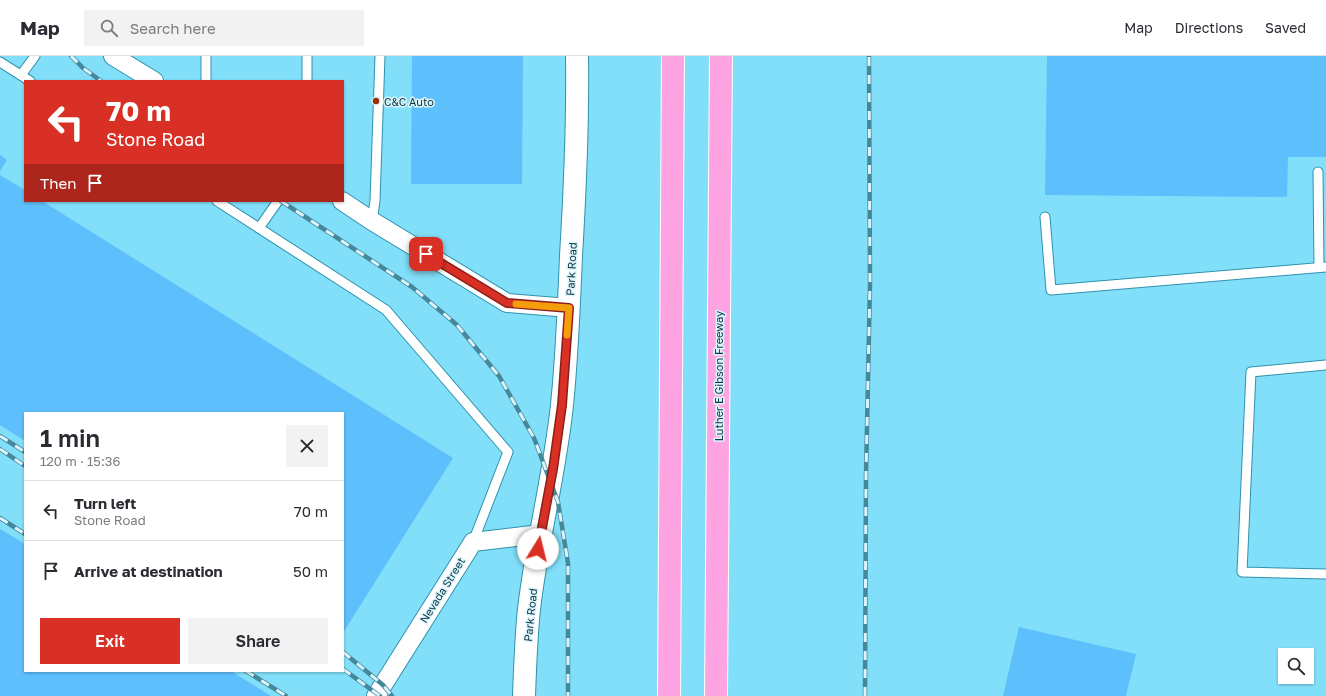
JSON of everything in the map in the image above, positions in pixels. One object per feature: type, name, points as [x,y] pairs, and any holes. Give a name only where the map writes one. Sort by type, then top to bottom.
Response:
[{"type":"highway","points":[[668,696],[673,56]]},
{"type":"highway","name":"Luther E Gibson Freeway","points":[[716,696],[721,56]]},
{"type":"street","points":[[113,56],[152,80]]},
{"type":"street","name":"Park Road","points":[[524,696],[529,609],[553,469],[562,405],[569,308],[576,165],[578,94],[577,56]]},
{"type":"street","points":[[344,202],[507,303],[569,308]]},
{"type":"street","points":[[473,542],[541,534]]},
{"type":"street","name":"Nevada Street","points":[[376,696],[473,542]]},
{"type":"lane","points":[[21,75],[35,56]]},
{"type":"lane","points":[[206,56],[206,80]]},
{"type":"lane","points":[[307,56],[307,80]]},
{"type":"lane","points":[[372,221],[375,201],[380,56]]},
{"type":"lane","points":[[0,62],[28,80]]},
{"type":"lane","points":[[1045,216],[1051,290],[1322,267],[1318,172]]},
{"type":"lane","points":[[219,202],[386,310],[508,452],[473,542]]},
{"type":"lane","points":[[259,228],[277,202]]},
{"type":"lane","points":[[1326,365],[1251,372],[1242,572],[1326,574]]},
{"type":"building","points":[[412,56],[523,56],[522,184],[411,184]]},
{"type":"building","points":[[1047,56],[1326,56],[1326,157],[1288,157],[1287,197],[1045,195]]},
{"type":"building","points":[[0,155],[7,160],[0,171]]},
{"type":"building","points":[[0,175],[24,189],[24,202],[44,202],[453,458],[344,631],[344,412],[24,412],[24,440],[0,425]]},
{"type":"building","points":[[0,529],[24,543],[24,672],[233,672],[271,696],[0,696]]},
{"type":"building","points":[[1019,627],[1136,654],[1126,696],[1003,696]]},
{"type":"railway","points":[[71,56],[83,68],[100,80]]},
{"type":"railway","points":[[865,696],[866,475],[870,284],[869,56]]},
{"type":"railway","points":[[283,202],[412,287],[457,325],[499,376],[534,438],[558,502],[568,563],[568,696]]},
{"type":"railway","points":[[0,436],[24,451]]},
{"type":"railway","points":[[0,449],[24,465]]},
{"type":"railway","points":[[0,518],[24,533]]},
{"type":"railway","points":[[344,653],[383,685],[392,696]]},
{"type":"railway","points":[[344,670],[380,696]]},
{"type":"railway","points":[[248,672],[286,696]]},
{"type":"slow traffic","points":[[516,304],[569,308],[567,335]]},
{"type":"place","name":"C&C Auto","points":[[376,101]]},
{"type":"route","points":[[426,254],[507,303],[569,308],[562,405],[553,469],[538,549]]}]
